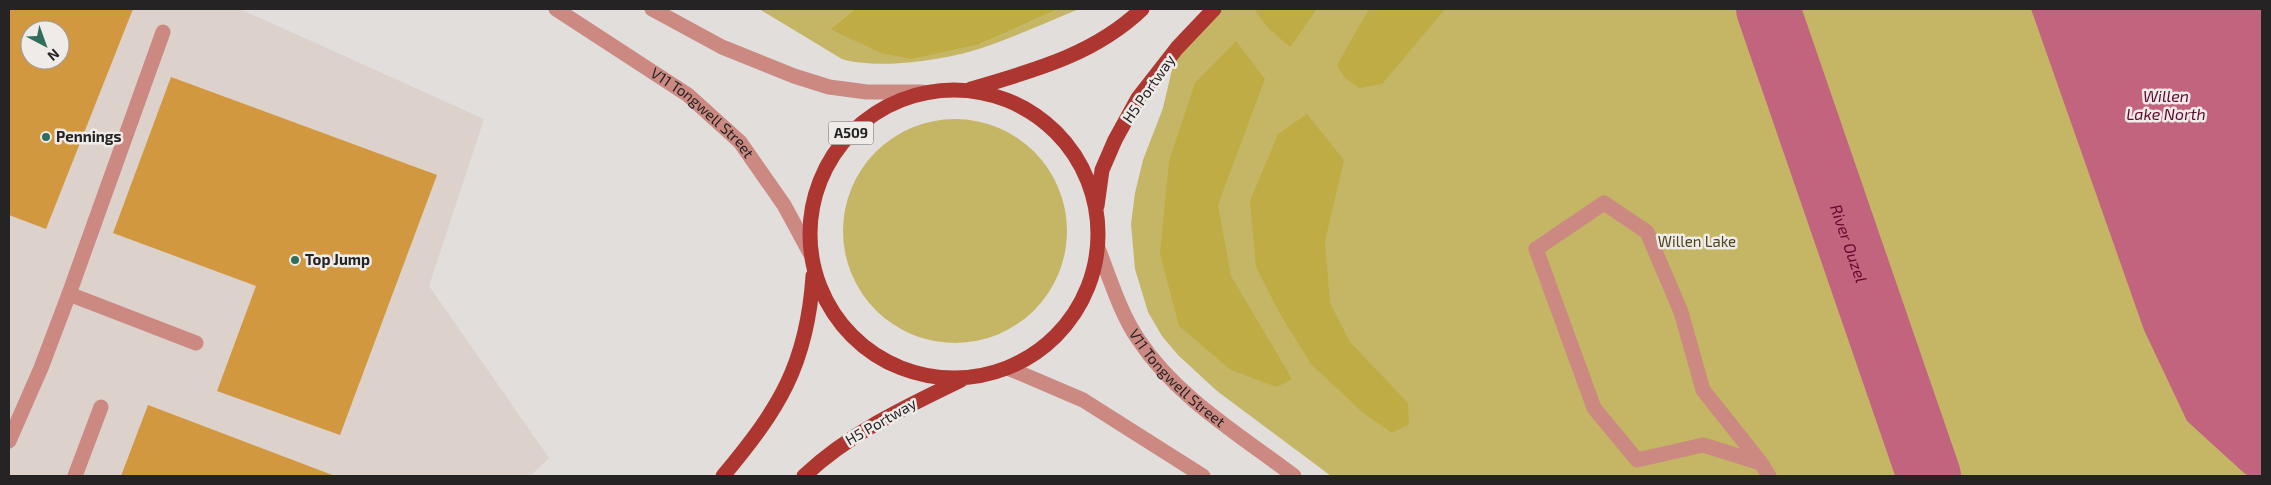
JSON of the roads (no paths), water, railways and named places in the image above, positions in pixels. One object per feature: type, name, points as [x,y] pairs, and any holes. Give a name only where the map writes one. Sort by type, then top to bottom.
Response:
[{"type":"main road","name":"H5 Portway","points":[[1097,209],[1102,170],[1115,140],[1138,98],[1177,48],[1214,9]]},
{"type":"main road","name":"A509","points":[[970,89],[1015,102],[1054,128],[1082,165],[1097,209],[1098,248],[1089,286],[1070,320],[1042,349],[1008,368],[965,378],[931,377],[898,368],[869,352],[844,328],[825,300],[813,269],[810,253],[809,217],[818,182],[835,150],[859,124],[888,104],[922,92],[970,89],[1040,69],[1070,57],[1105,37],[1139,11]]},
{"type":"main road","name":"A509","points":[[723,476],[775,409],[794,370],[806,334],[813,269]]},
{"type":"main road","name":"H5 Portway","points":[[804,476],[855,435],[897,410],[965,378]]},
{"type":"street","name":"V11 Tongwell Street","points":[[556,9],[688,95],[740,142],[780,198],[810,253]]},
{"type":"street","points":[[652,9],[722,47],[794,76],[829,87],[867,92],[922,92]]},
{"type":"street","points":[[9,441],[13,419],[41,368],[69,294],[163,32]]},
{"type":"street","points":[[1604,203],[1647,232],[1680,312],[1703,390],[1765,470],[1703,444],[1638,460],[1594,408],[1536,249],[1604,203]]},
{"type":"street","name":"V11 Tongwell Street","points":[[1098,248],[1137,338],[1170,378],[1199,405],[1294,476]]},
{"type":"street","points":[[69,294],[196,343]]},
{"type":"street","points":[[1008,368],[1083,400],[1203,476]]},
{"type":"street","points":[[75,476],[101,406]]},
{"type":"water","name":"Willen Lake North","points":[[2031,9],[2262,9],[2262,476],[2249,476],[2244,473],[2187,421],[2144,330]]},
{"type":"waterway","name":"River Ouzel","points":[[1768,9],[1929,476]]},
{"type":"place","name":"Pennings","points":[[46,137]]},
{"type":"place","name":"Top Jump","points":[[295,260]]},
{"type":"park label","name":"Willen Lake","points":[[1697,242]]}]
